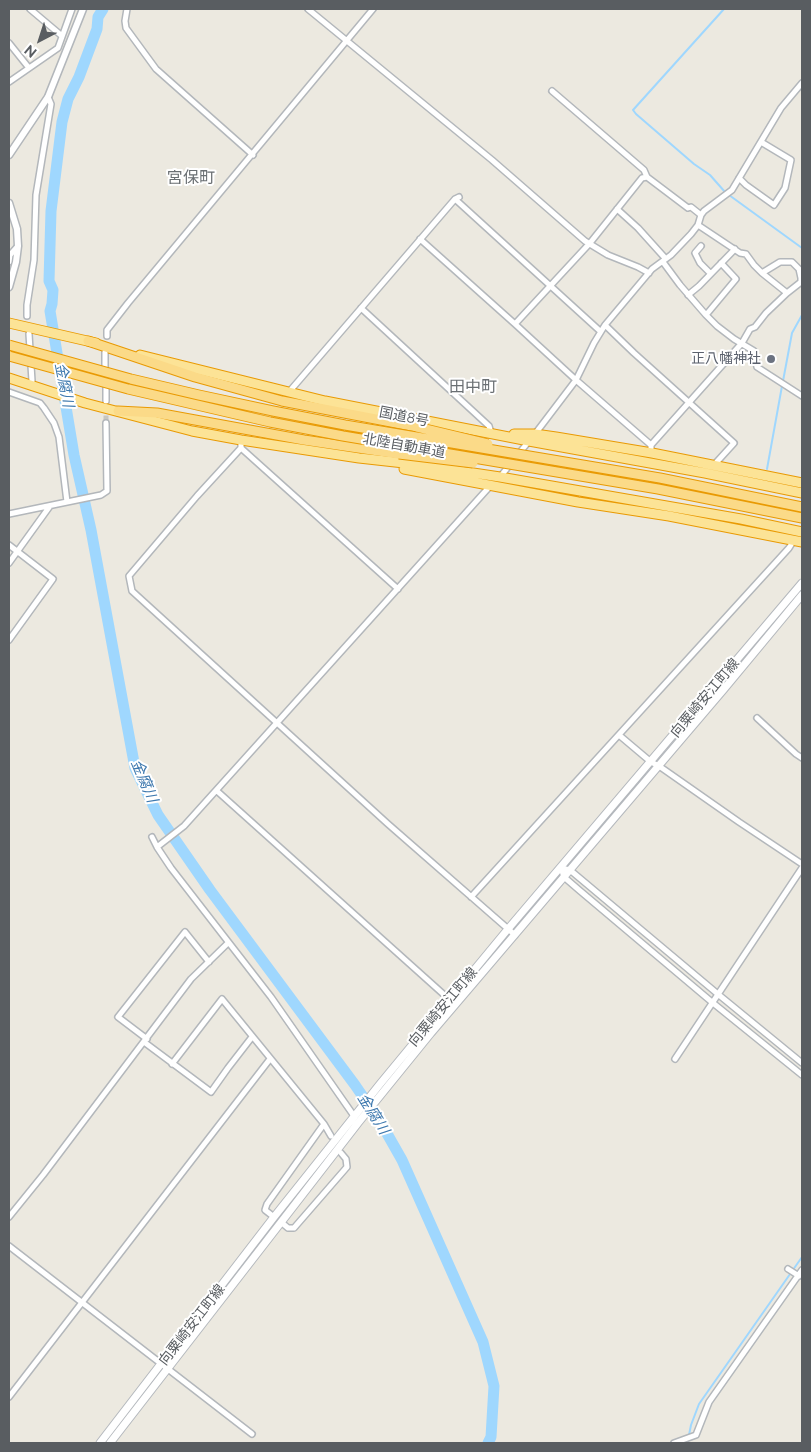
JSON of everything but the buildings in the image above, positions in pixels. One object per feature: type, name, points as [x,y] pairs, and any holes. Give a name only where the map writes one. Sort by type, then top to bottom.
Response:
[{"type":"highway","name":"国道8号","points":[[9,323],[289,392],[491,433],[532,438]]},
{"type":"highway","points":[[86,341],[195,378],[282,401],[417,427],[613,470]]},
{"type":"highway","name":"北陸自動車道","points":[[9,345],[67,362],[264,409],[345,425],[613,470],[802,507]]},
{"type":"highway","name":"北陸自動車道","points":[[9,356],[137,391],[270,422],[658,489],[802,518]]},
{"type":"highway","points":[[9,378],[85,403],[241,444],[413,464],[500,477],[703,512],[802,532]]},
{"type":"highway","points":[[118,411],[157,413],[304,440],[436,459],[578,476]]},
{"type":"highway","points":[[532,438],[651,449],[714,465],[802,483]]},
{"type":"highway","points":[[532,438],[802,493]]},
{"type":"highway","points":[[359,458],[388,466],[578,502],[669,516],[798,541]]},
{"type":"main road","name":"向粟崎安江町線","points":[[453,1002],[508,929],[802,583]]},
{"type":"main road","name":"向粟崎安江町線","points":[[100,1443],[274,1217],[453,1002],[564,877],[802,595]]},
{"type":"main road","name":"向粟崎安江町線","points":[[110,1443],[281,1222],[356,1120]]},
{"type":"street","points":[[30,9],[62,36]]},
{"type":"street","points":[[9,82],[58,48],[72,9]]},
{"type":"street","points":[[9,155],[48,97],[83,9]]},
{"type":"street","points":[[128,9],[124,21],[126,28],[156,70],[253,155]]},
{"type":"street","points":[[308,9],[492,160],[585,241],[608,256],[649,273]]},
{"type":"street","points":[[107,336],[107,330],[128,303],[374,9]]},
{"type":"street","points":[[9,44],[30,68]]},
{"type":"street","points":[[500,477],[576,380],[600,331],[652,269],[671,255],[698,225],[704,211],[728,192],[739,178],[781,108],[802,83]]},
{"type":"street","points":[[552,90],[644,170],[647,176],[688,208],[691,207],[701,215]]},
{"type":"street","points":[[27,316],[34,260],[36,195],[51,104],[48,97]]},
{"type":"street","points":[[739,178],[774,205],[784,188],[790,160],[760,142]]},
{"type":"street","points":[[515,324],[590,243],[642,178],[647,176]]},
{"type":"street","points":[[289,392],[457,198],[600,331]]},
{"type":"street","points":[[9,203],[17,230],[18,246],[9,287]]},
{"type":"street","points":[[617,209],[638,228],[664,258],[663,262],[706,315],[717,326],[754,351],[757,367],[802,396]]},
{"type":"street","points":[[698,225],[740,253],[746,254],[762,273],[787,293]]},
{"type":"street","points":[[420,239],[651,449],[742,343],[750,329],[755,327],[766,313],[801,282],[802,278],[799,269],[792,262],[780,262],[762,273]]},
{"type":"street","points":[[9,262],[10,255],[18,246]]},
{"type":"street","points":[[701,246],[695,253],[700,263],[710,273]]},
{"type":"street","points":[[688,295],[735,249]]},
{"type":"street","points":[[706,315],[736,279],[721,262]]},
{"type":"street","points":[[361,308],[489,426],[491,433]]},
{"type":"street","points":[[605,325],[734,443],[714,465]]},
{"type":"street","points":[[29,334],[32,382]]},
{"type":"street","points":[[105,352],[106,401]]},
{"type":"street","points":[[9,392],[33,398],[40,403],[54,423],[59,437],[69,501]]},
{"type":"street","points":[[9,514],[101,495],[107,491],[106,423]]},
{"type":"street","points":[[398,589],[241,444],[129,576],[132,591],[388,824],[515,934]]},
{"type":"street","points":[[158,846],[184,826],[217,791],[491,485]]},
{"type":"street","points":[[9,563],[50,506]]},
{"type":"street","points":[[471,897],[788,548],[798,541]]},
{"type":"street","points":[[9,545],[53,579],[9,640]]},
{"type":"street","points":[[757,718],[802,758]]},
{"type":"street","points":[[619,735],[651,762],[802,864]]},
{"type":"street","points":[[217,791],[453,1002]]},
{"type":"street","points":[[152,837],[171,868],[271,997],[356,1120]]},
{"type":"street","points":[[560,868],[570,870],[802,1063]]},
{"type":"street","points":[[560,868],[564,877],[713,1003],[802,1075]]},
{"type":"street","points":[[675,1060],[802,868]]},
{"type":"street","points":[[209,962],[185,932],[118,1017],[172,1064],[212,1092],[252,1037]]},
{"type":"street","points":[[9,1218],[192,979],[228,942]]},
{"type":"street","points":[[172,1064],[222,999],[324,1124],[331,1136]]},
{"type":"street","points":[[9,1397],[270,1059]]},
{"type":"street","points":[[274,1217],[265,1210],[267,1204],[324,1124]]},
{"type":"street","points":[[281,1222],[288,1228],[294,1228],[347,1167],[346,1159],[341,1153]]},
{"type":"street","points":[[9,1246],[252,1434]]},
{"type":"street","points":[[674,1443],[696,1435],[709,1402],[799,1274],[788,1270]]},
{"type":"waterway","name":"金腐川","points":[[103,9],[98,17],[97,29],[79,77],[68,99],[62,122],[51,211],[49,281],[53,290],[50,311],[74,455],[91,530],[135,768],[158,815],[210,890],[355,1085],[381,1123],[402,1160],[483,1342],[494,1386],[491,1437],[488,1443]]},
{"type":"waterway","points":[[724,9],[633,110],[694,164],[710,175],[725,192]]},
{"type":"waterway","points":[[729,195],[802,248]]},
{"type":"waterway","points":[[783,381],[792,333],[802,315]]},
{"type":"waterway","points":[[767,469],[782,386]]},
{"type":"waterway","points":[[689,1435],[699,1404],[802,1257]]},
{"type":"tunnel","points":[[106,408],[106,423]]},
{"type":"place","name":"正八幡神社","points":[[771,359]]},
{"type":"district","name":"宮保町","points":[[191,178]]},
{"type":"district","name":"田中町","points":[[473,387]]}]
